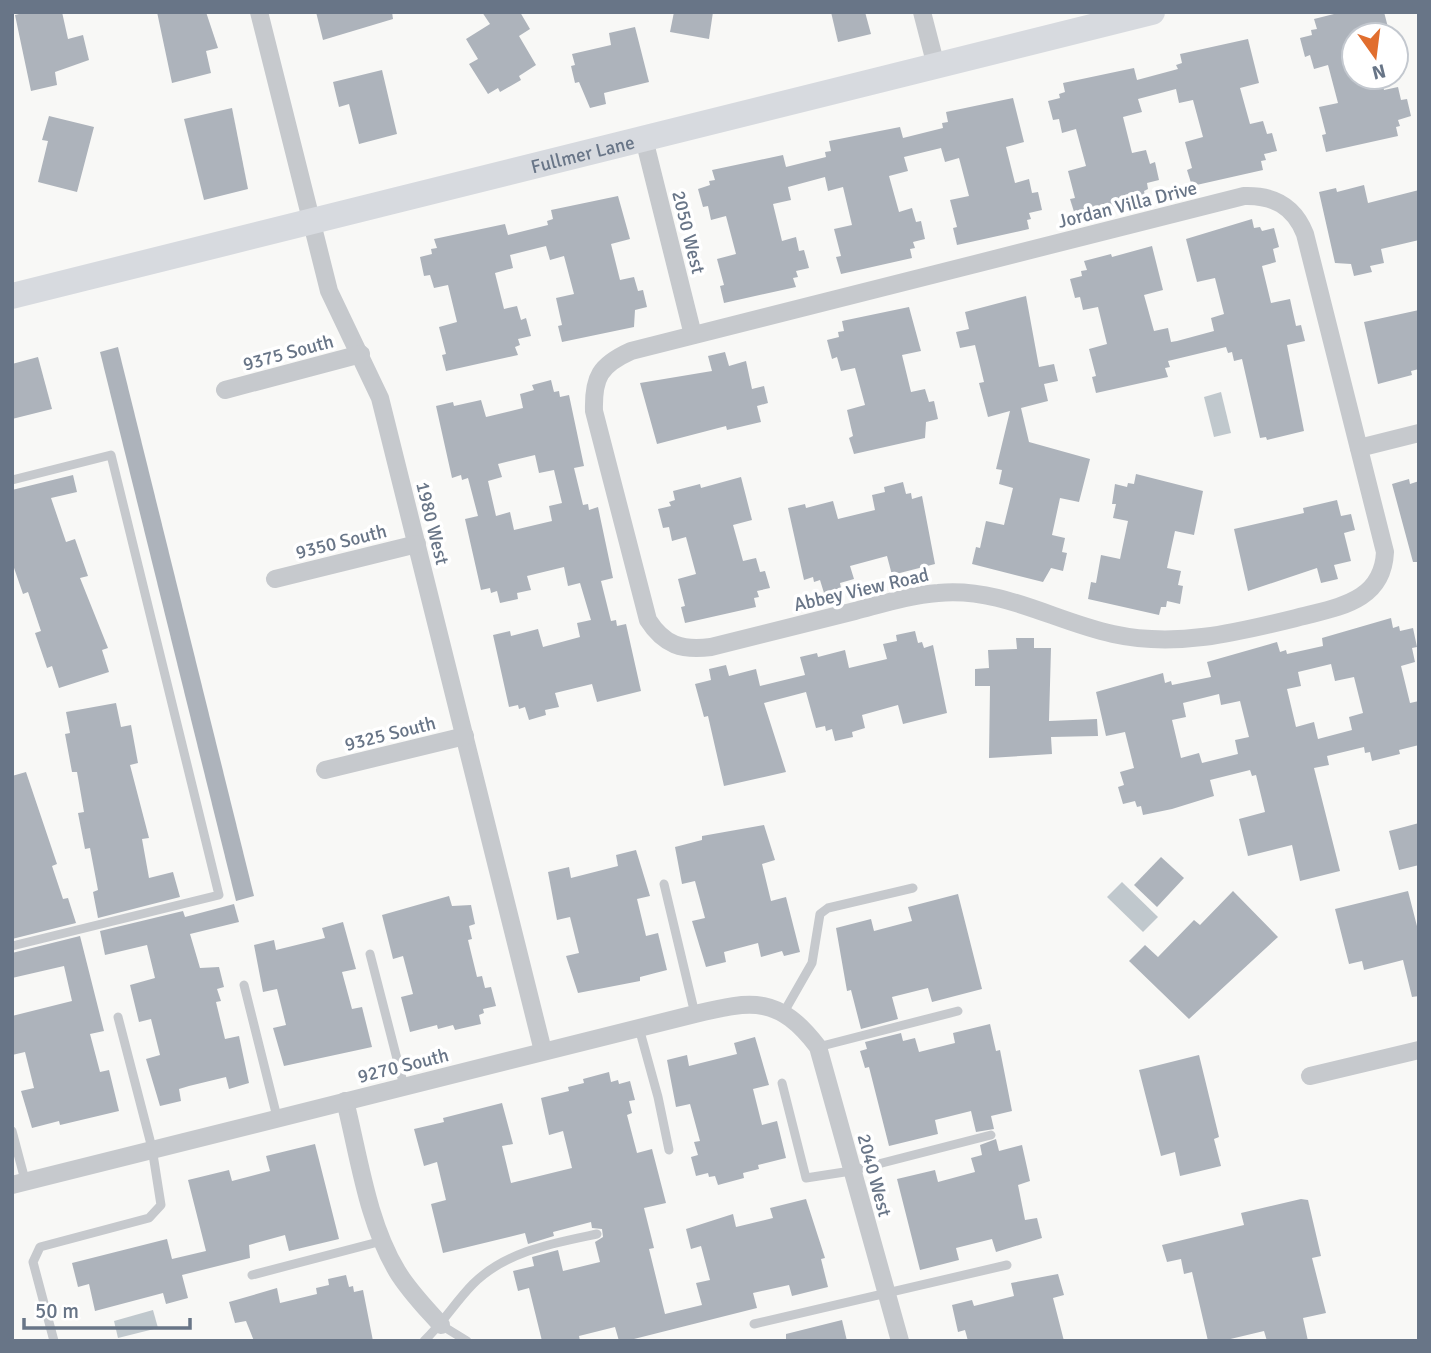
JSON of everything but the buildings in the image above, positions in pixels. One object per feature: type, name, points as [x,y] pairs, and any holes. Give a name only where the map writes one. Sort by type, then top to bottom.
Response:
[{"type":"street","name":"1980 West","points":[[259,12],[330,290],[380,398],[543,1051]]},
{"type":"street","points":[[922,12],[936,66]]},
{"type":"street","name":"Fullmer Lane","points":[[12,296],[1152,12]]},
{"type":"street","name":"2050 West","points":[[644,139],[693,335]]},
{"type":"street","name":"Jordan Villa Drive","points":[[605,366],[631,351],[1231,200],[1261,195],[1290,209],[1305,234],[1385,552],[1381,576]]},
{"type":"street","name":"9375 South","points":[[225,390],[361,354]]},
{"type":"street","name":"Abbey View Road","points":[[605,366],[596,387],[594,411],[648,620],[667,642],[681,648],[711,647],[938,593],[991,595],[1115,635],[1192,639],[1226,635],[1350,604],[1365,596],[1381,576]]},
{"type":"street","points":[[1359,448],[1419,433]]},
{"type":"street","name":"9350 South","points":[[275,579],[417,544]]},
{"type":"street","name":"9325 South","points":[[325,770],[465,736]]},
{"type":"street","name":"9270 South","points":[[18,1182],[543,1051],[749,1003],[784,1012],[801,1025]]},
{"type":"street","name":"2040 West","points":[[801,1025],[818,1047],[884,1293],[900,1341]]},
{"type":"street","points":[[1310,1076],[1419,1050]]},
{"type":"street","points":[[345,1101],[383,1241],[402,1280],[441,1325]]},
{"type":"lane","points":[[12,480],[111,455],[219,895],[12,946]]},
{"type":"lane","points":[[664,884],[695,1014]]},
{"type":"lane","points":[[784,1012],[812,963],[820,914],[828,908],[913,888]]},
{"type":"lane","points":[[370,954],[404,1086]]},
{"type":"lane","points":[[244,985],[277,1117]]},
{"type":"lane","points":[[818,1047],[958,1011]]},
{"type":"lane","points":[[54,1341],[33,1262],[40,1247],[149,1219],[161,1205],[152,1148],[118,1017]]},
{"type":"lane","points":[[639,1028],[669,1150]]},
{"type":"lane","points":[[782,1083],[806,1178],[851,1171],[991,1135]]},
{"type":"lane","points":[[12,1131],[18,1182]]},
{"type":"lane","points":[[424,1341],[441,1325],[473,1284],[510,1260],[538,1247],[597,1234]]},
{"type":"lane","points":[[251,1275],[383,1241]]},
{"type":"lane","points":[[754,1324],[1007,1265]]},
{"type":"lane","points":[[441,1325],[467,1341]]},
{"type":"shaded area","points":[[1221,392],[1231,433],[1214,437],[1204,397]]},
{"type":"shaded area","points":[[1122,882],[1158,917],[1143,932],[1107,897]]},
{"type":"shaded area","points":[[153,1310],[158,1328],[118,1338],[114,1321]]}]
